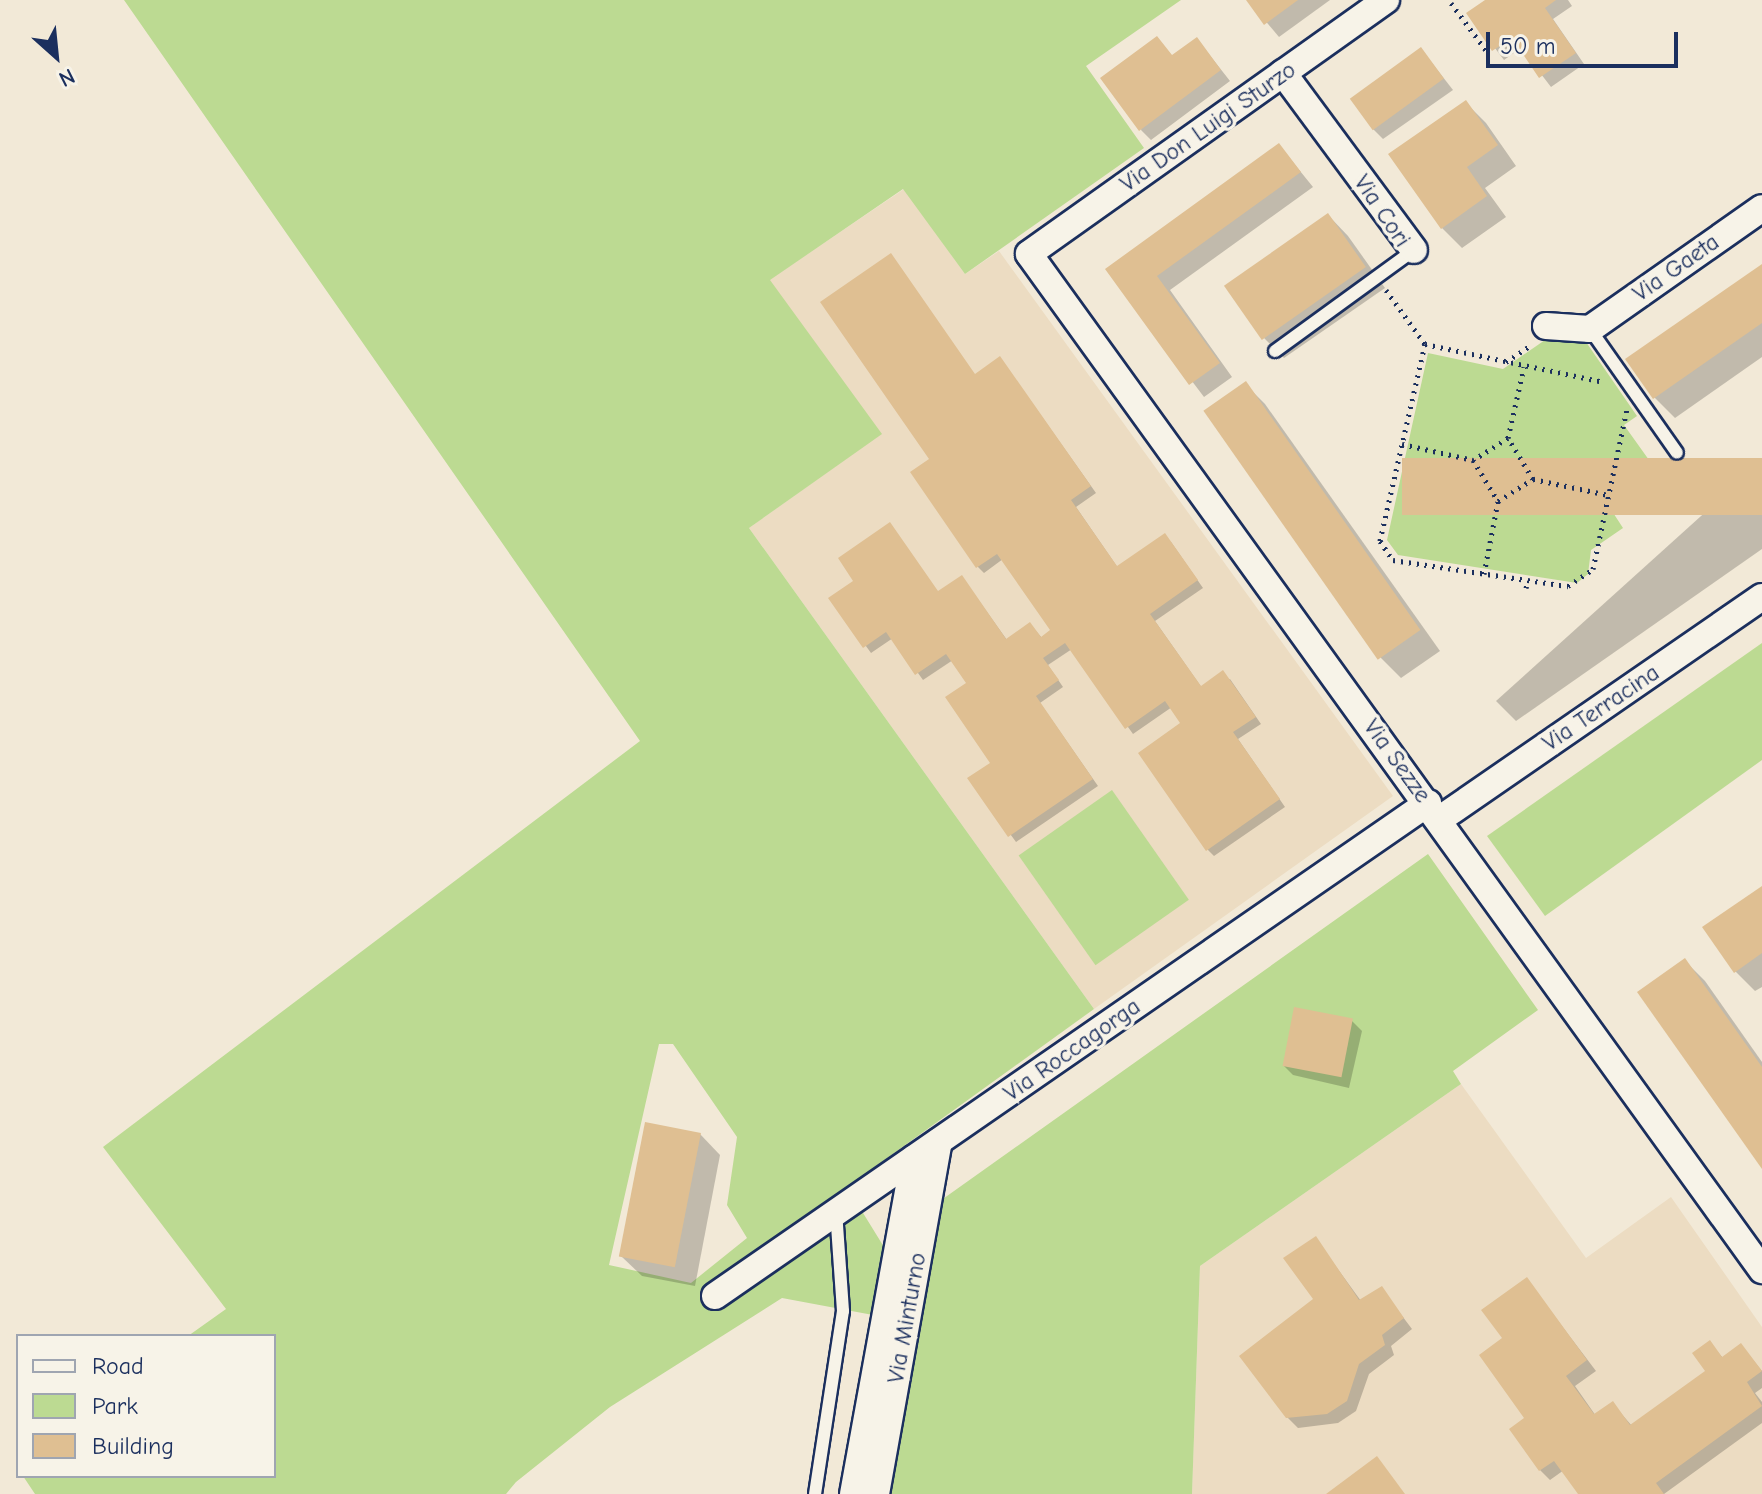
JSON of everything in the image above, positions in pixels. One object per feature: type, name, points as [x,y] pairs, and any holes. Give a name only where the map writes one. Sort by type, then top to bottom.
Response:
[{"type":"street","name":"Via Don Luigi Sturzo","points":[[1029,254],[1386,0]]},
{"type":"street","name":"Via Cori","points":[[1283,73],[1414,250]]},
{"type":"street","name":"Via Gaeta","points":[[1590,329],[1762,208]]},
{"type":"street","name":"Via Sezze","points":[[1029,254],[1434,811],[1762,1270]]},
{"type":"street","points":[[1546,326],[1590,329]]},
{"type":"street","name":"Via Terracina","points":[[1434,811],[1762,597]]},
{"type":"street","name":"Via Roccagorga","points":[[715,1296],[939,1142],[1434,811]]},
{"type":"street","name":"Via Minturno","points":[[876,1494],[939,1142]]},
{"type":"street","name":"Via Minturno","points":[[853,1494],[914,1159]]},
{"type":"lane","name":"Via Cori","points":[[1275,351],[1414,250]]},
{"type":"lane","points":[[1590,329],[1677,453]]},
{"type":"lane","points":[[815,1494],[843,1311],[836,1212]]},
{"type":"path","points":[[1451,3],[1488,53]]},
{"type":"path","points":[[1376,277],[1425,344],[1631,388],[1593,569],[1568,586],[1393,560],[1380,541],[1425,344]]},
{"type":"path","points":[[1524,367],[1508,438],[1533,479]]},
{"type":"path","points":[[1402,444],[1473,460],[1508,438]]},
{"type":"path","points":[[1473,460],[1498,501],[1484,574]]},
{"type":"path","points":[[1498,501],[1533,479],[1608,495]]},
{"type":"path","points":[[1526,588],[1528,580]]},
{"type":"shaded area","points":[[904,189],[965,274],[999,251],[1393,796],[1094,1009],[749,528],[881,434],[769,280]]},
{"type":"shaded area","points":[[1461,1084],[1586,1258],[1671,1197],[1762,1327],[1762,1494],[1192,1494],[1200,1266]]},
{"type":"green space","points":[[124,0],[1181,0],[1086,66],[1144,148],[965,274],[903,189],[770,280],[882,434],[749,528],[1094,1009],[847,1187],[884,1247],[873,1315],[782,1298],[610,1407],[516,1482],[506,1494],[35,1494],[24,1478],[276,1478],[276,1334],[191,1334],[226,1309],[103,1147],[640,741]],"holes":[[[659,1044],[673,1044],[737,1137],[727,1205],[747,1238],[691,1283],[609,1265]]]},
{"type":"green space","points":[[1545,340],[1586,342],[1637,416],[1624,425],[1659,474],[1610,508],[1623,528],[1591,550],[1588,574],[1577,583],[1398,555],[1387,540],[1428,353],[1503,369]]},
{"type":"green space","points":[[1762,643],[1762,760],[1545,916],[1487,836]]},
{"type":"green space","points":[[1112,790],[1189,900],[1095,965],[1019,855]]},
{"type":"green space","points":[[1428,854],[1538,1010],[1453,1071],[1461,1084],[1200,1266],[1192,1494],[891,1494],[940,1201]]},
{"type":"building","points":[[1246,0],[1298,0],[1264,25]]},
{"type":"building","points":[[1485,0],[1556,0],[1545,8],[1576,53],[1539,78],[1512,38],[1492,51],[1466,13]]},
{"type":"building","points":[[1157,36],[1172,55],[1197,37],[1221,70],[1139,131],[1100,78]]},
{"type":"building","points":[[1421,47],[1444,79],[1373,130],[1350,99]]},
{"type":"building","points":[[1466,100],[1498,145],[1467,167],[1487,196],[1441,229],[1388,154]]},
{"type":"building","points":[[1279,143],[1301,172],[1157,276],[1220,363],[1189,385],[1105,269]]},
{"type":"building","points":[[1328,213],[1366,267],[1262,340],[1224,286]]},
{"type":"building","points":[[891,253],[975,374],[1000,356],[1091,486],[1071,500],[1117,566],[1165,533],[1198,580],[1150,614],[1201,686],[1223,670],[1256,717],[1233,732],[1280,799],[1206,851],[1138,753],[1180,723],[1165,701],[1125,729],[1065,643],[1043,658],[1059,680],[1036,696],[1093,779],[1008,837],[967,778],[990,763],[945,697],[966,683],[946,654],[915,675],[886,632],[863,648],[828,598],[853,581],[838,558],[890,522],[938,591],[962,575],[1006,639],[1030,622],[1041,637],[1050,630],[997,554],[976,568],[910,472],[929,459],[820,302]]},
{"type":"building","points":[[1762,264],[1762,323],[1653,399],[1625,359]]},
{"type":"building","points":[[1246,381],[1420,630],[1378,660],[1203,411]]},
{"type":"building","points":[[1402,458],[1762,458],[1762,515],[1402,515]]},
{"type":"building","points":[[1762,886],[1762,953],[1734,973],[1702,927]]},
{"type":"building","points":[[1685,958],[1762,1067],[1762,1169],[1637,992]]},
{"type":"building","points":[[1294,1007],[1353,1018],[1341,1077],[1283,1066]]},
{"type":"building","points":[[645,1122],[701,1133],[675,1267],[619,1256]]},
{"type":"building","points":[[1316,1236],[1359,1300],[1382,1286],[1404,1318],[1382,1335],[1385,1345],[1359,1364],[1347,1401],[1327,1414],[1286,1418],[1239,1356],[1313,1299],[1283,1258]]},
{"type":"building","points":[[1527,1277],[1587,1360],[1566,1376],[1594,1414],[1613,1401],[1630,1425],[1705,1371],[1692,1353],[1710,1340],[1722,1357],[1741,1343],[1762,1371],[1747,1382],[1762,1406],[1656,1483],[1664,1494],[1578,1494],[1554,1461],[1539,1471],[1509,1429],[1524,1418],[1479,1355],[1502,1338],[1481,1310]]},
{"type":"building","points":[[1377,1456],[1405,1494],[1326,1494]]}]
